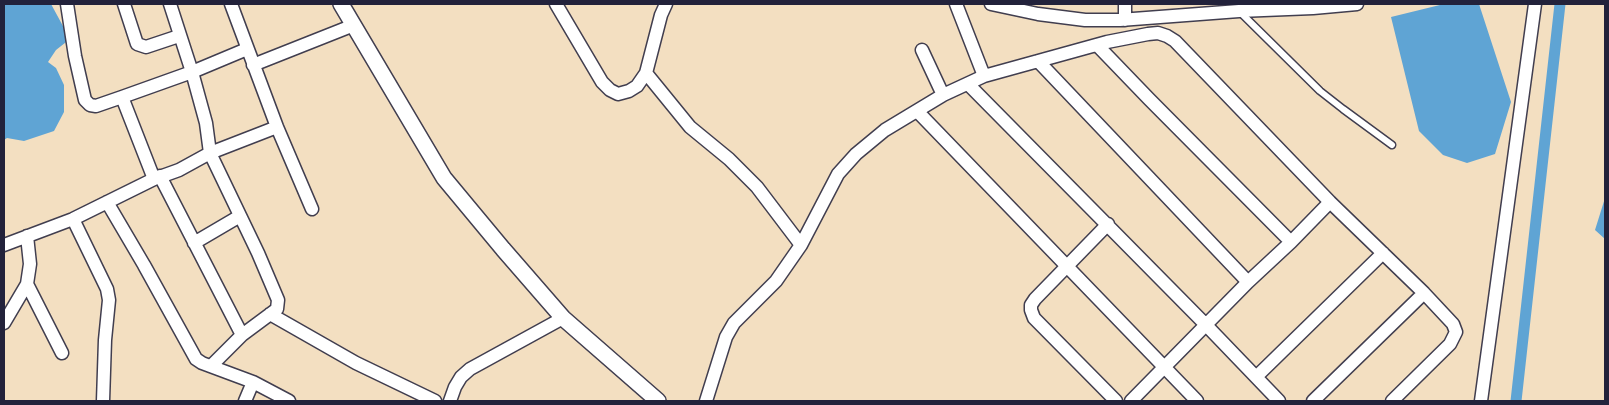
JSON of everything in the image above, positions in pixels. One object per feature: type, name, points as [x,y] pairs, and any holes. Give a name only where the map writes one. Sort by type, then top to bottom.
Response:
[{"type":"street","points":[[67,4],[75,56],[85,100],[90,105],[96,106],[122,97],[192,72],[247,49]]},
{"type":"street","points":[[124,4],[137,44],[146,47],[179,36]]},
{"type":"street","points":[[170,4],[206,123],[210,153],[258,253],[278,300],[277,309],[242,335],[211,366]]},
{"type":"street","points":[[231,4],[277,128],[312,209]]},
{"type":"street","points":[[341,4],[444,178],[563,318],[658,401]]},
{"type":"street","points":[[556,4],[602,82],[610,90],[618,94],[629,91],[637,86],[646,73],[661,15],[666,4]]},
{"type":"street","points":[[956,4],[984,76]]},
{"type":"street","points":[[991,4],[1038,14],[1085,20],[1122,20],[1239,10],[1312,8],[1357,4]]},
{"type":"street","points":[[1124,38],[1122,20],[1125,4]]},
{"type":"street","points":[[1481,401],[1535,4]]},
{"type":"street","points":[[253,66],[354,25]]},
{"type":"street","points":[[706,401],[726,337],[734,324],[776,281],[801,245],[838,174],[856,154],[885,130],[943,95],[984,76],[1124,38],[1158,33],[1168,36],[1175,41],[1330,202],[1424,292],[1453,324],[1456,332],[1450,344],[1392,401]]},
{"type":"street","points":[[1097,45],[1291,242]]},
{"type":"street","points":[[922,50],[943,95]]},
{"type":"street","points":[[1038,61],[1248,282]]},
{"type":"street","points":[[646,73],[690,127],[729,158],[757,187],[801,245]]},
{"type":"street","points":[[968,84],[1108,224],[1279,401]]},
{"type":"street","points":[[122,97],[157,177],[242,335]]},
{"type":"street","points":[[917,111],[1197,401]]},
{"type":"street","points":[[4,245],[73,218],[157,177],[179,170],[210,153],[277,128]]},
{"type":"street","points":[[107,202],[196,359],[253,382],[289,401]]},
{"type":"street","points":[[1131,401],[1330,202]]},
{"type":"street","points":[[194,243],[240,216]]},
{"type":"street","points":[[73,218],[106,289],[109,300],[105,340],[103,401]]},
{"type":"street","points":[[1108,224],[1034,299],[1031,310],[1034,318],[1116,401]]},
{"type":"street","points":[[4,323],[27,284],[30,264],[27,236]]},
{"type":"street","points":[[1256,377],[1383,253]]},
{"type":"street","points":[[27,284],[62,353]]},
{"type":"street","points":[[1313,401],[1424,292]]},
{"type":"street","points":[[270,314],[356,363],[435,401]]},
{"type":"street","points":[[450,401],[455,387],[470,369],[563,318]]},
{"type":"street","points":[[245,401],[253,382]]},
{"type":"lane","points":[[1239,10],[1320,91],[1392,145]]},
{"type":"water","points":[[4,4],[51,4],[70,39],[56,50],[48,62],[56,68],[64,85],[64,112],[54,131],[24,141],[7,138],[4,140]]},
{"type":"water","points":[[1444,4],[1479,4],[1511,102],[1495,154],[1467,163],[1443,155],[1419,131],[1391,17]]},
{"type":"water","points":[[1605,198],[1605,239],[1595,230]]},
{"type":"waterway","points":[[1516,401],[1560,4]]}]
